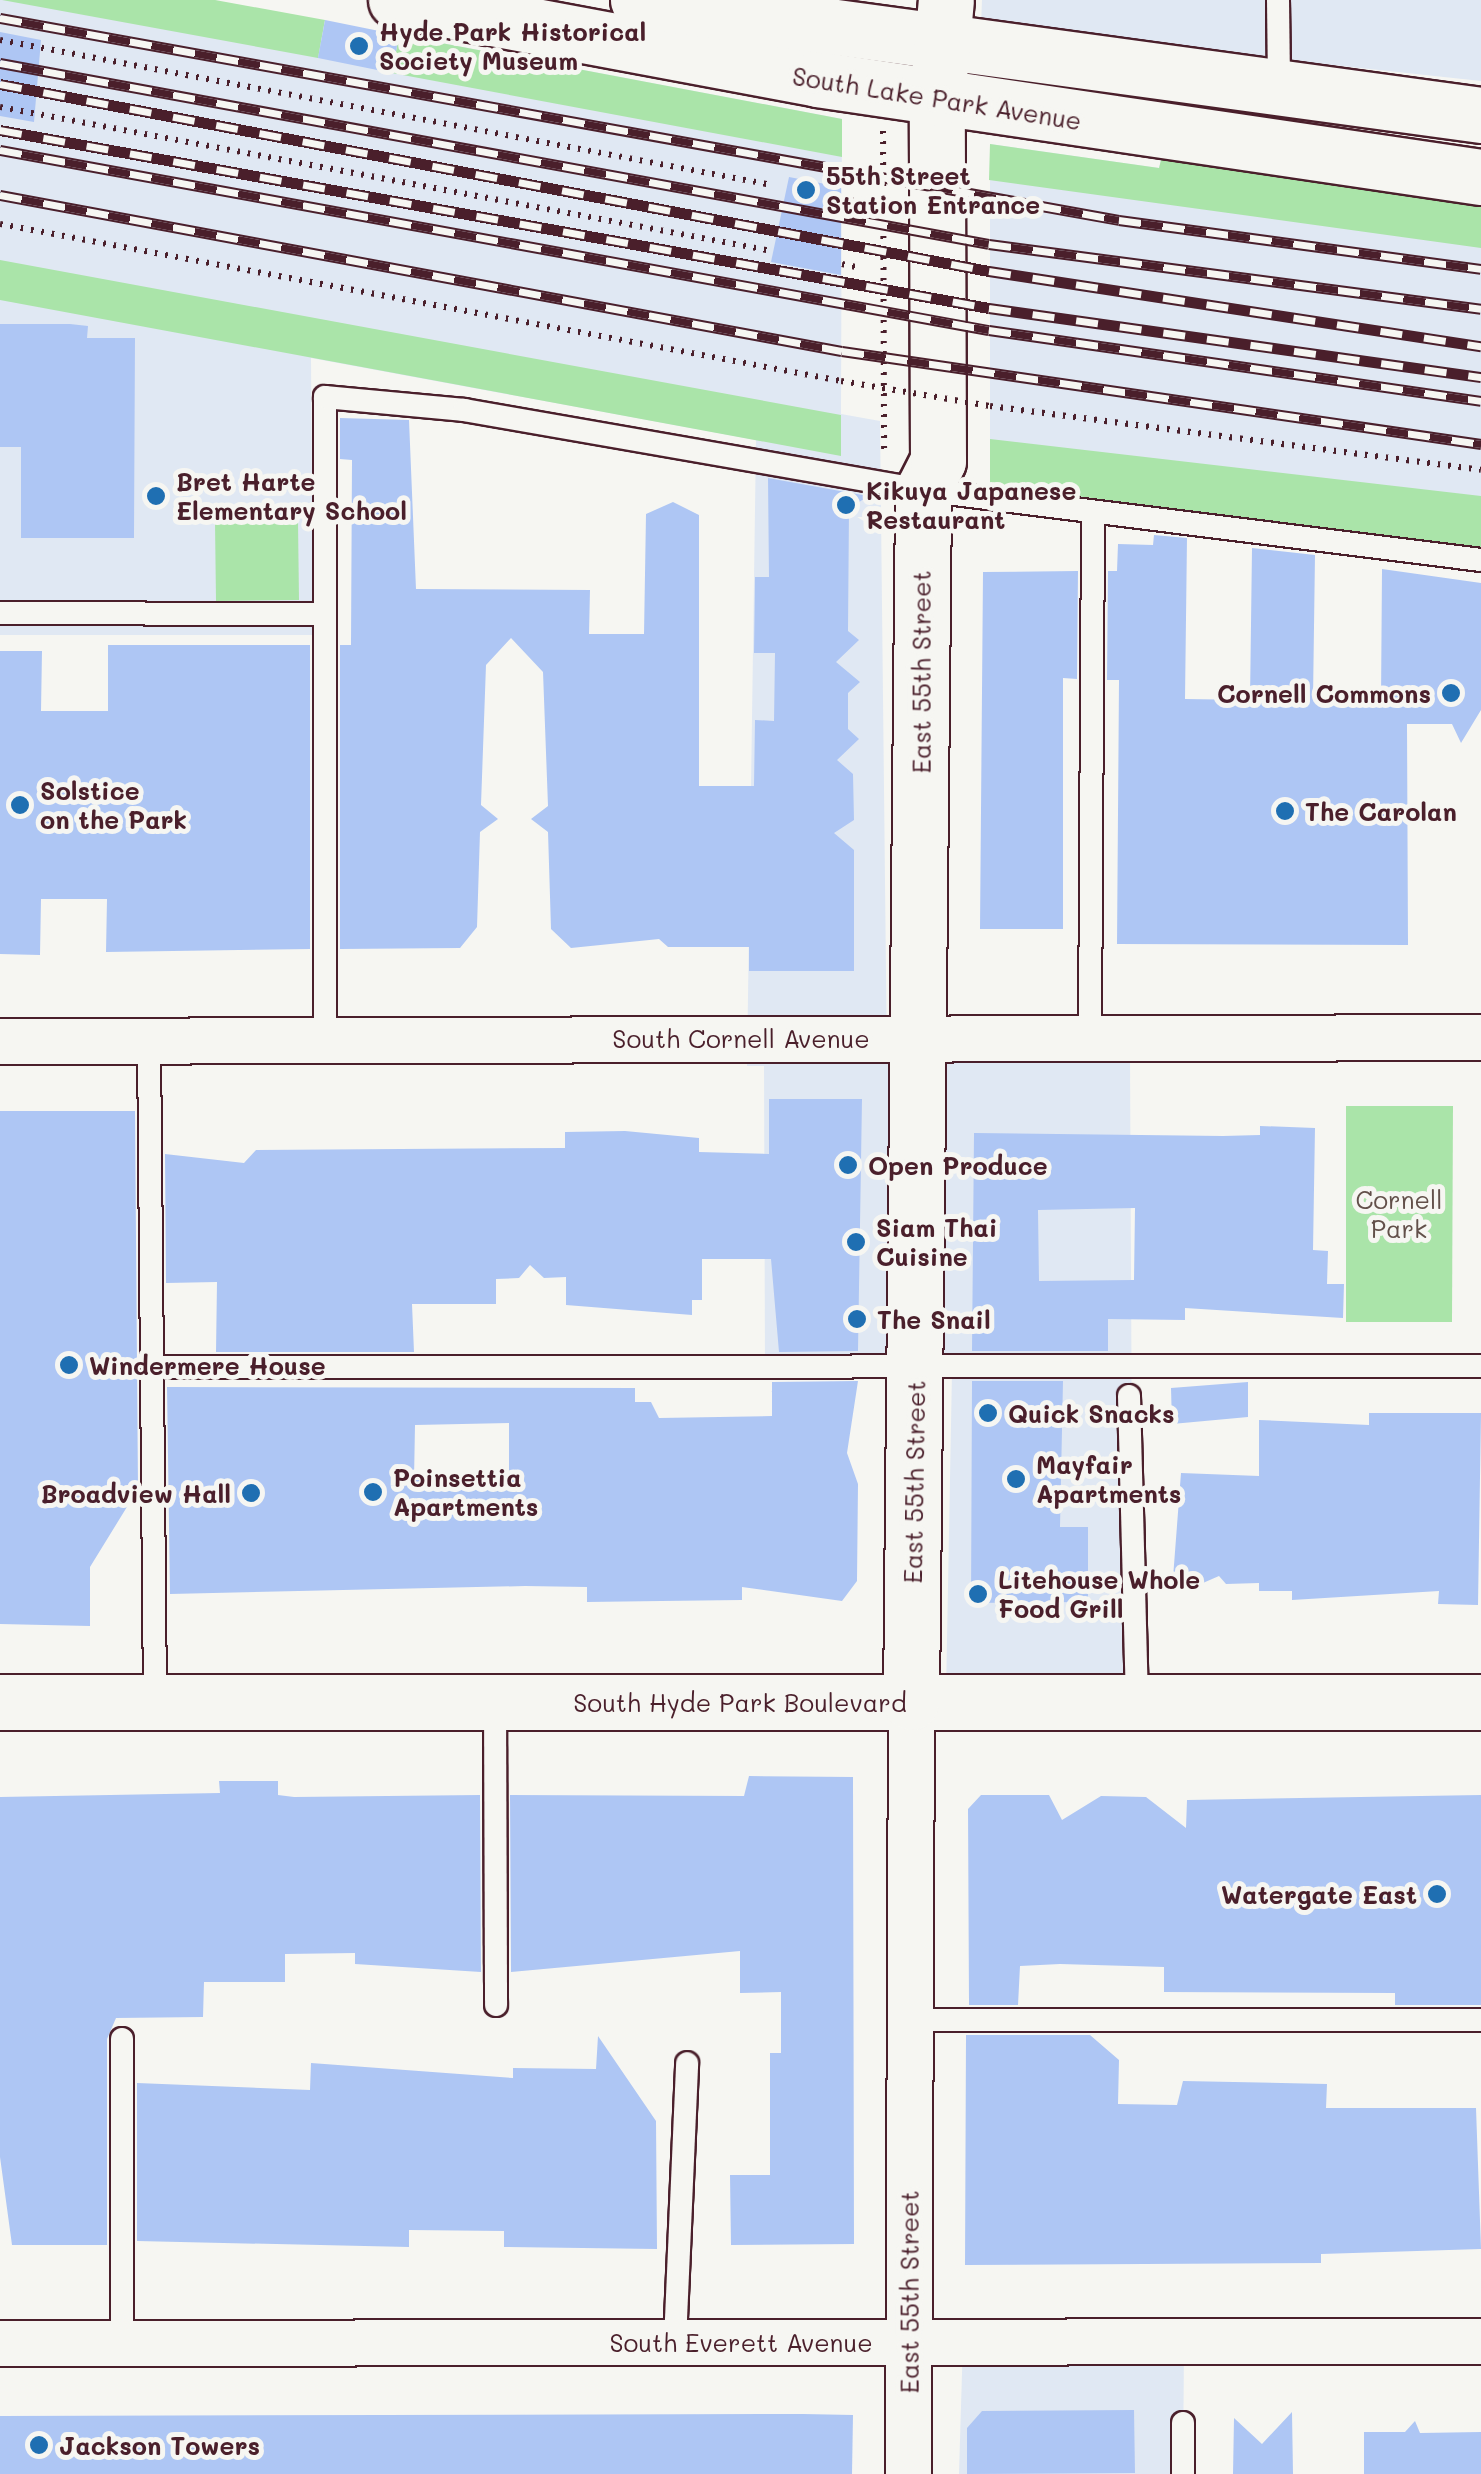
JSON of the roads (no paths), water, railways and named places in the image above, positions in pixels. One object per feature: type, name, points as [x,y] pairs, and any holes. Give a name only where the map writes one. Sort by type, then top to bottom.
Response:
[{"type":"main road","name":"South Lake Park Avenue","points":[[396,0],[920,95],[1278,151],[1481,177]]},
{"type":"main road","points":[[638,0],[925,20],[1279,92],[1481,115]]},
{"type":"main road","name":"East 55th Street","points":[[911,1702],[923,490],[901,456],[925,20]]},
{"type":"main road","name":"South Hyde Park Boulevard","points":[[0,1702],[1481,1702]]},
{"type":"street","name":"South Cornell Avenue","points":[[0,1040],[1481,1037]]},
{"type":"street","name":"East 55th Street","points":[[908,2474],[911,1702]]},
{"type":"street","name":"South Everett Avenue","points":[[0,2344],[1481,2340]]},
{"type":"lane","points":[[1278,0],[1278,151]]},
{"type":"lane","points":[[325,1039],[326,397],[464,410],[923,490],[1481,560]]},
{"type":"lane","points":[[1090,1037],[1092,513]]},
{"type":"lane","points":[[0,613],[325,614]]},
{"type":"lane","points":[[149,1040],[156,1701]]},
{"type":"lane","points":[[152,1366],[1481,1366]]},
{"type":"lane","points":[[1129,1396],[1137,1702]]},
{"type":"lane","points":[[495,1701],[496,2005]]},
{"type":"lane","points":[[910,2020],[1481,2020]]},
{"type":"lane","points":[[122,2039],[122,2343]]},
{"type":"lane","points":[[674,2342],[687,2063]]},
{"type":"lane","points":[[1183,2423],[1183,2474]]},
{"type":"railway","points":[[0,18],[1119,220],[1481,269]]},
{"type":"railway","points":[[0,63],[989,244],[1481,309]]},
{"type":"railway","points":[[0,84],[989,271],[1481,346]]},
{"type":"railway","points":[[0,130],[989,308],[1481,377]]},
{"type":"railway","points":[[0,150],[989,330],[1481,401]]},
{"type":"railway","points":[[0,195],[842,351],[1481,444]]},
{"type":"place","name":"Hyde Park Historical Society Museum","points":[[359,46]]},
{"type":"place","name":"55th Street Station Entrance","points":[[806,190]]},
{"type":"place","name":"Bret Harte Elementary School","points":[[156,496]]},
{"type":"place","name":"Kikuya Japanese Restaurant","points":[[846,505]]},
{"type":"place","name":"Cornell Commons","points":[[1451,693]]},
{"type":"place","name":"Solstice on the Park","points":[[20,805]]},
{"type":"place","name":"The Carolan","points":[[1285,811]]},
{"type":"place","name":"Open Produce","points":[[848,1165]]},
{"type":"place","name":"Siam Thai Cuisine","points":[[856,1242]]},
{"type":"place","name":"The Snail","points":[[857,1319]]},
{"type":"place","name":"Windermere House","points":[[69,1365]]},
{"type":"place","name":"Quick Snacks","points":[[988,1413]]},
{"type":"place","name":"Mayfair Apartments","points":[[1016,1479]]},
{"type":"place","name":"Poinsettia Apartments","points":[[373,1492]]},
{"type":"place","name":"Broadview Hall","points":[[251,1493]]},
{"type":"place","name":"Litehouse Whole Food Grill","points":[[978,1594]]},
{"type":"place","name":"Watergate East","points":[[1437,1894]]},
{"type":"place","name":"Jackson Towers","points":[[39,2445]]},
{"type":"park label","name":"Cornell Park","points":[[1399,1214]]}]
